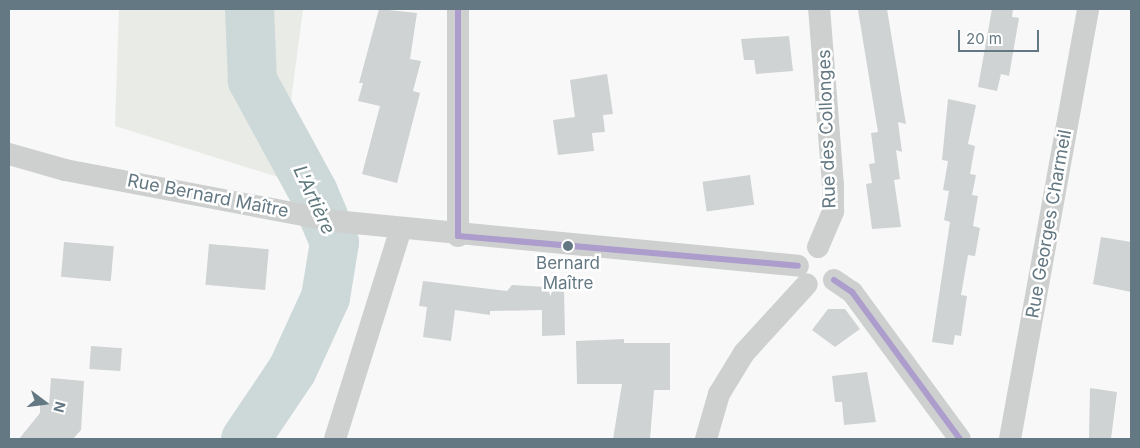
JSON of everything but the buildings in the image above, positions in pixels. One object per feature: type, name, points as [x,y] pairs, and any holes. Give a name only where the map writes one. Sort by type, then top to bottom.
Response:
[{"type":"street","points":[[458,9],[458,236]]},
{"type":"street","name":"Rue des Collonges","points":[[818,247],[833,211],[833,185],[819,9]]},
{"type":"street","name":"Rue Georges Charmeil","points":[[1010,439],[1088,9]]},
{"type":"street","name":"Rue Bernard Maître","points":[[9,154],[65,170],[334,221],[802,275]]},
{"type":"street","points":[[335,439],[401,228]]},
{"type":"street","points":[[706,439],[719,394],[744,353],[802,275],[802,255],[818,247],[830,251],[838,262],[834,280],[824,287],[802,275]]},
{"type":"street","points":[[834,280],[852,292],[960,439]]},
{"type":"shaded area","points":[[119,9],[303,9],[281,178],[115,126]]},
{"type":"waterway","name":"L'Artière","points":[[245,439],[292,369],[325,297],[334,242],[313,192],[252,80],[249,9]]},
{"type":"transit line","points":[[458,9],[458,236]]},
{"type":"transit line","points":[[458,236],[798,266]]},
{"type":"transit line","points":[[834,280],[852,292],[960,439]]},
{"type":"place","name":"Bernard Maître","points":[[568,246]]}]
